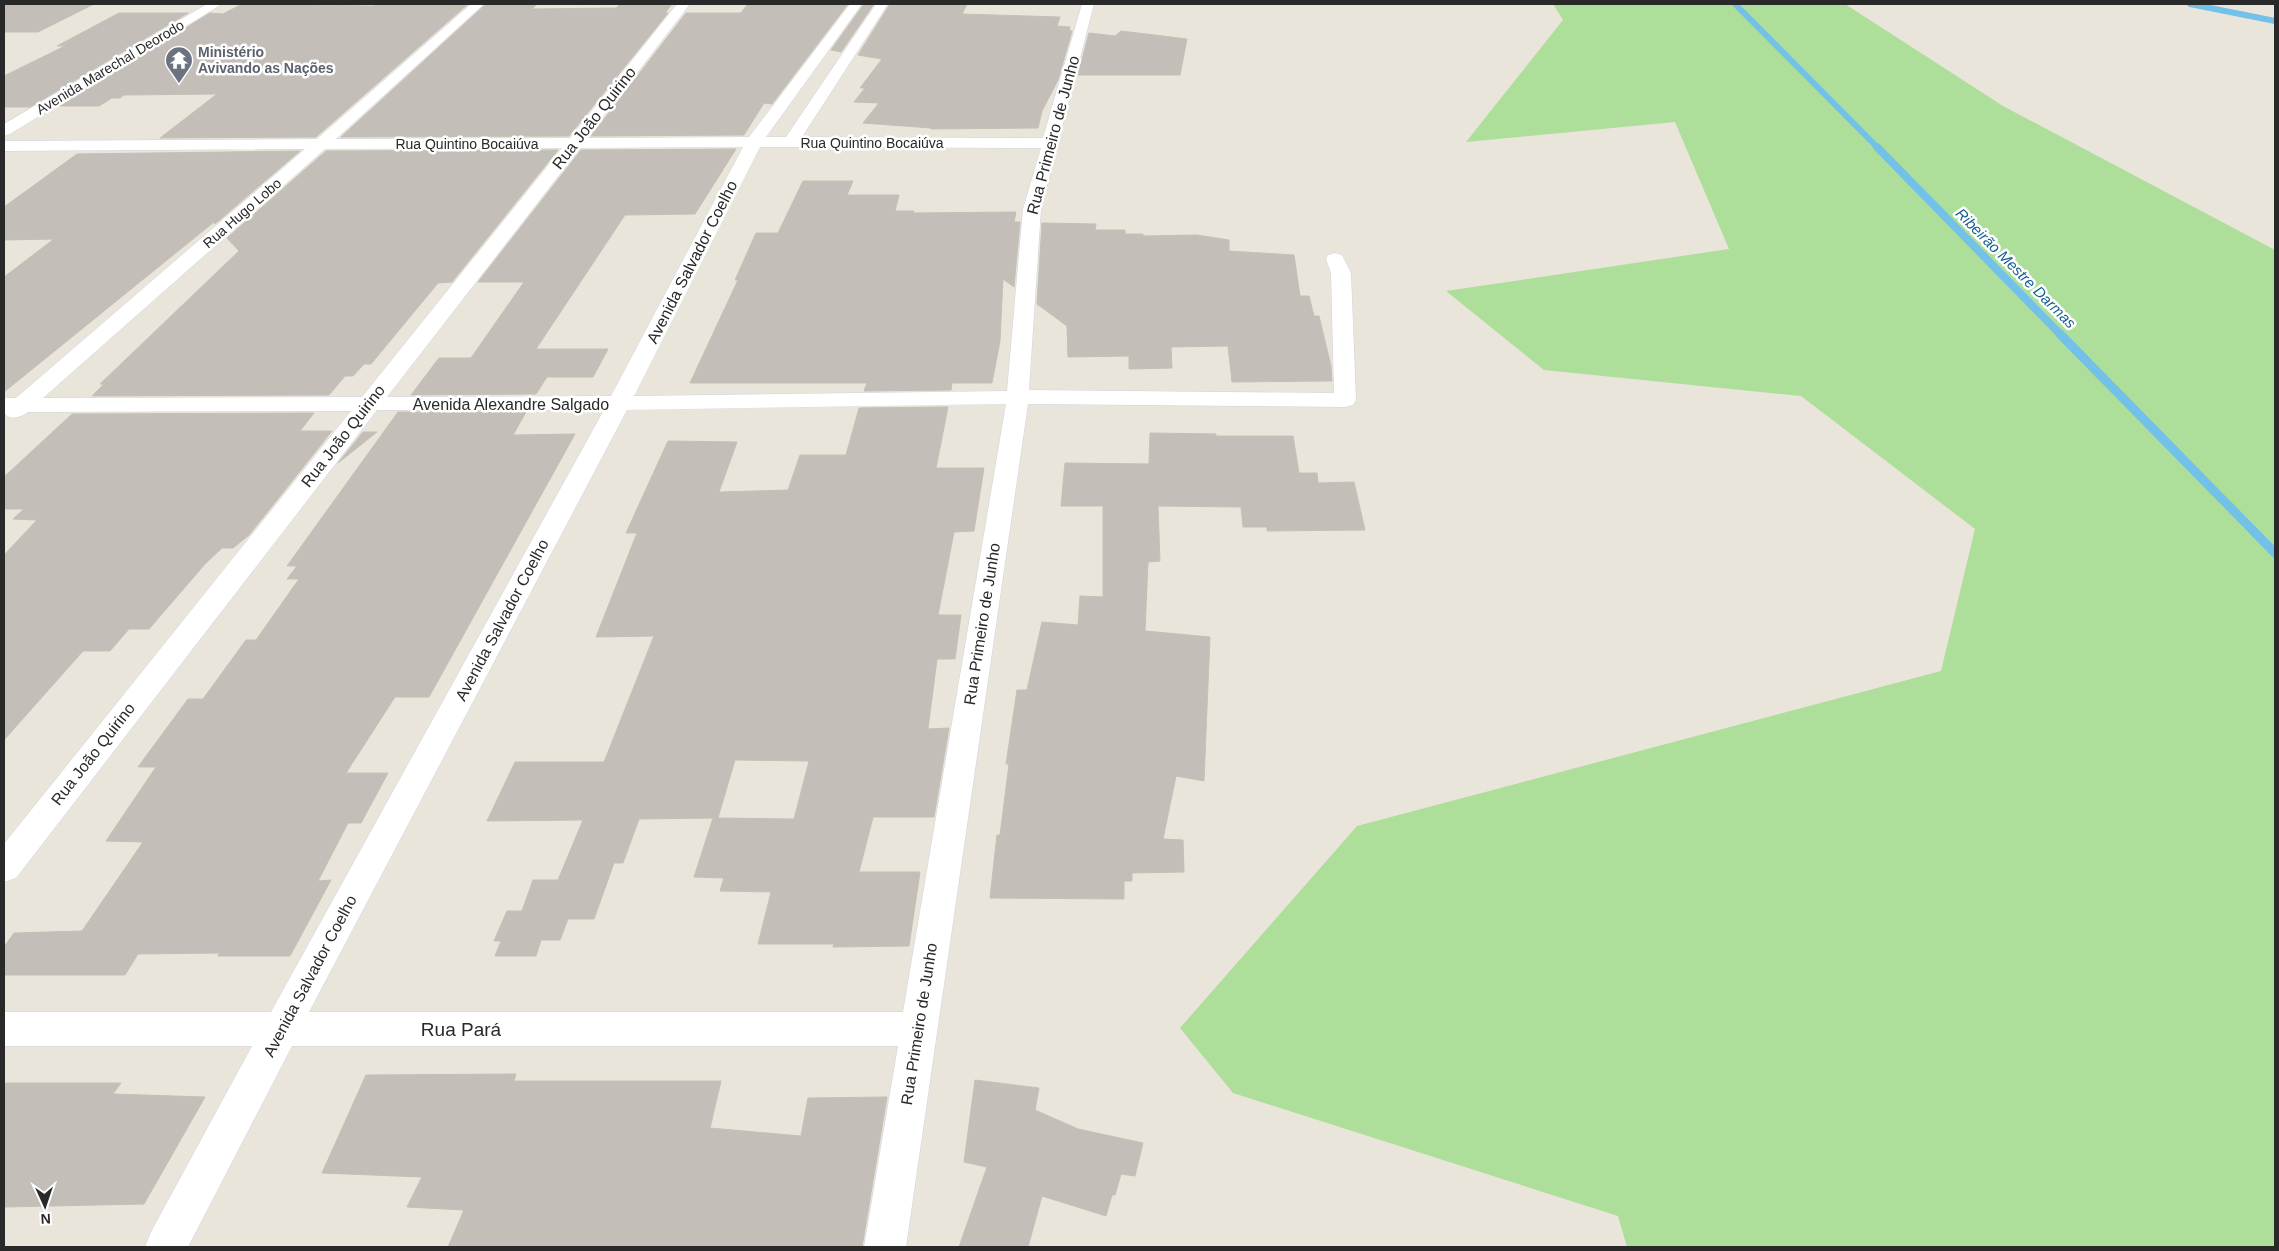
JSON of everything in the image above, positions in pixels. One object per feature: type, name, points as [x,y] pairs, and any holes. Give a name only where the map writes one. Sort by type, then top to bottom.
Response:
[{"type":"street","name":"Avenida Marechal Deorodo","points":[[4,116],[194,4]]},
{"type":"street","name":"Avenida Marechal Deorodo","points":[[4,131],[216,4]]},
{"type":"street","name":"Rua Hugo Lobo","points":[[4,420],[13,405],[319,146],[478,4]]},
{"type":"street","name":"Rua João Quirino","points":[[4,868],[684,4]]},
{"type":"street","name":"Avenida Salvador Coelho","points":[[166,1247],[281,1029],[619,403],[754,142],[856,4]]},
{"type":"street","points":[[790,143],[882,4]]},
{"type":"street","name":"Rua Primeiro de Junho","points":[[885,1247],[1018,397],[1032,209],[1088,4]]},
{"type":"street","name":"Rua Quintino Bocaiúva","points":[[4,146],[319,146],[754,142],[1050,143]]},
{"type":"street","name":"Avenida Alexandre Salgado","points":[[13,405],[368,405],[1018,397],[1345,400],[1341,273],[1335,259]]},
{"type":"street","name":"Rua Pará","points":[[4,1029],[918,1029]]},
{"type":"green space","points":[[1553,4],[1845,4],[2003,106],[2275,250],[2275,1247],[1627,1247],[1618,1216],[1233,1093],[1180,1028],[1357,826],[1941,671],[1975,529],[1801,396],[1544,370],[1446,291],[1729,249],[1675,122],[1466,142],[1563,20]]},
{"type":"building","points":[[4,4],[94,4],[38,32],[4,32]]},
{"type":"building","points":[[242,4],[373,6],[376,4],[468,4],[316,137],[160,138],[217,94],[124,95],[120,98],[112,98],[99,106],[59,106],[210,13],[223,14]]},
{"type":"building","points":[[486,4],[537,4],[532,9],[616,8],[620,4],[672,4],[665,13],[668,13],[569,136],[341,137]]},
{"type":"building","points":[[848,4],[772,104],[764,103],[744,135],[591,136],[686,13],[741,13],[747,5]]},
{"type":"building","points":[[864,4],[874,4],[841,52],[831,50]]},
{"type":"building","points":[[890,4],[967,4],[962,14],[1060,17],[1057,26],[1070,27],[1069,30],[1072,31],[1058,80],[1042,111],[1038,128],[931,129],[863,123],[879,103],[854,102],[865,88],[860,88],[882,59],[858,55]]},
{"type":"building","points":[[119,13],[188,13],[30,107],[4,107],[4,76],[65,46],[57,46]]},
{"type":"building","points":[[1121,31],[1187,39],[1180,75],[1078,75],[1089,33],[1115,36]]},
{"type":"building","points":[[736,149],[695,214],[625,215],[536,349],[608,349],[593,377],[547,377],[536,394],[411,395],[439,358],[471,358],[524,282],[478,282],[581,150]]},
{"type":"building","points":[[558,150],[452,282],[438,283],[371,364],[364,364],[353,376],[345,376],[329,395],[92,396],[104,384],[100,384],[239,251],[227,238],[326,151]]},
{"type":"building","points":[[300,151],[215,224],[214,222],[4,392],[4,277],[54,239],[4,240],[4,207],[77,154]]},
{"type":"building","points":[[803,181],[853,181],[847,195],[899,195],[895,211],[914,211],[913,213],[1016,212],[1014,222],[1020,222],[1014,287],[1003,279],[1000,341],[992,383],[952,383],[951,390],[864,391],[867,383],[690,383],[738,280],[735,280],[756,233],[778,233]]},
{"type":"building","points":[[1042,223],[1096,224],[1095,230],[1125,230],[1125,234],[1143,234],[1143,236],[1197,235],[1229,240],[1229,251],[1294,255],[1300,296],[1309,296],[1314,316],[1319,316],[1331,366],[1332,381],[1232,382],[1228,346],[1171,347],[1172,368],[1129,369],[1129,356],[1068,357],[1067,326],[1037,304]]},
{"type":"building","points":[[948,407],[936,468],[984,468],[974,531],[954,532],[938,615],[961,615],[955,659],[937,659],[928,729],[949,728],[934,817],[873,817],[859,872],[920,872],[909,946],[833,947],[834,944],[758,944],[771,892],[720,891],[724,878],[694,877],[713,818],[639,819],[623,863],[614,863],[594,919],[568,919],[560,940],[541,940],[536,956],[495,956],[501,941],[494,941],[507,911],[522,911],[533,880],[558,880],[583,820],[487,821],[515,762],[604,762],[654,636],[596,637],[637,533],[626,533],[668,441],[737,442],[719,492],[788,490],[800,455],[846,455],[859,408]],"holes":[[[735,760],[809,761],[794,819],[718,818]]]},
{"type":"building","points":[[398,412],[526,412],[513,435],[575,434],[429,697],[395,697],[346,773],[388,773],[361,823],[348,823],[318,881],[331,880],[290,956],[218,956],[219,953],[138,954],[125,975],[4,975],[4,947],[14,933],[82,931],[143,842],[106,841],[156,767],[138,767],[188,699],[203,699],[246,640],[256,640],[299,579],[287,579],[297,566],[287,566]]},
{"type":"building","points":[[314,413],[300,431],[332,431],[249,535],[233,548],[222,548],[205,564],[149,629],[129,629],[110,651],[83,651],[4,740],[4,555],[37,520],[13,519],[24,509],[4,509],[4,477],[72,414]]},
{"type":"building","points":[[363,432],[377,432],[338,463]]},
{"type":"building","points":[[1150,433],[1216,434],[1216,436],[1293,436],[1299,473],[1317,473],[1318,483],[1354,482],[1365,530],[1267,531],[1267,527],[1243,527],[1241,507],[1158,506],[1160,561],[1148,562],[1145,631],[1210,637],[1204,781],[1176,776],[1163,839],[1183,840],[1184,872],[1132,873],[1132,881],[1124,881],[1124,899],[990,898],[997,835],[1000,835],[1009,764],[1006,764],[1017,690],[1027,690],[1042,622],[1078,625],[1080,596],[1103,597],[1103,506],[1061,506],[1065,463],[1149,464]]},
{"type":"building","points":[[516,1074],[514,1081],[721,1081],[710,1128],[801,1136],[808,1098],[887,1097],[862,1247],[448,1247],[464,1210],[407,1207],[422,1177],[322,1173],[366,1075]]},
{"type":"building","points":[[975,1080],[1039,1088],[1035,1110],[1078,1129],[1143,1143],[1135,1176],[1121,1174],[1106,1216],[1042,1196],[1028,1247],[959,1247],[987,1167],[964,1162]]},
{"type":"building","points":[[4,1083],[121,1083],[113,1094],[205,1097],[144,1204],[4,1207]]},
{"type":"waterway","name":"Ribeirão Mestre Darmas","points":[[1735,4],[1878,148]]},
{"type":"waterway","points":[[2190,4],[2275,21]]},
{"type":"waterway","name":"Ribeirão Mestre Darmas","points":[[1877,147],[2061,335]]},
{"type":"waterway","name":"Ribeirão Mestre Darmas","points":[[2060,334],[2275,553]]},
{"type":"place","name":"Ministério Avivando as Nações","points":[[179,84]]}]
